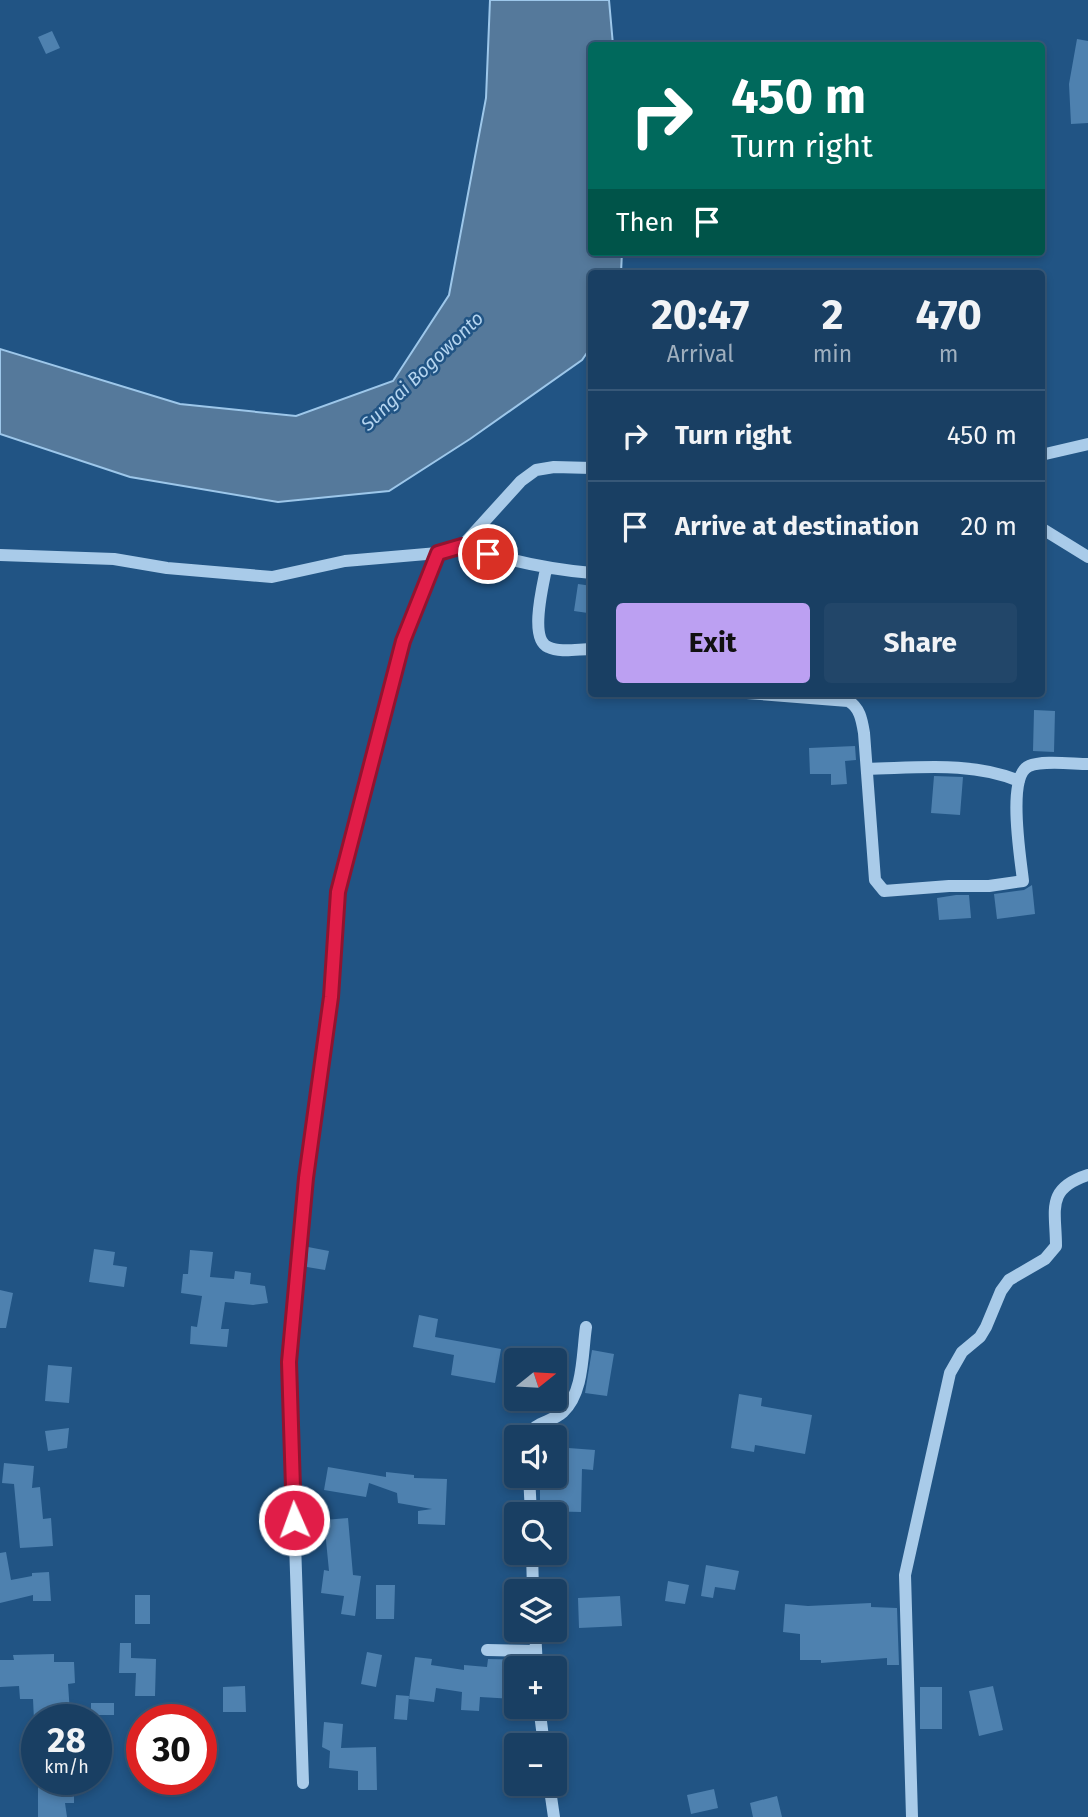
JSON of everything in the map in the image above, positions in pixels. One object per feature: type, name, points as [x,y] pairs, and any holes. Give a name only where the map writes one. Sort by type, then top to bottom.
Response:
[{"type":"street","points":[[1045,454],[1088,444]]},
{"type":"street","points":[[0,555],[114,559],[167,568],[272,577],[345,561],[438,553],[462,546],[521,481],[536,470],[554,467],[588,468]]},
{"type":"street","points":[[1045,530],[1088,557]]},
{"type":"street","points":[[462,546],[546,569],[588,573]]},
{"type":"street","points":[[303,1783],[289,1362],[306,1178],[331,997],[338,892],[403,641],[438,553]]},
{"type":"street","points":[[546,569],[538,634],[541,640],[546,647],[588,649]]},
{"type":"street","points":[[813,697],[848,701],[854,704],[862,721],[875,880],[884,891],[989,886],[1023,881],[1016,801],[1019,780],[1024,770],[1032,765],[1088,764]]},
{"type":"street","points":[[867,769],[943,767],[988,771],[1019,780]]},
{"type":"street","points":[[912,1817],[905,1575],[950,1373],[962,1352],[980,1337],[986,1328],[1001,1291],[1009,1280],[1045,1259],[1056,1246],[1053,1211],[1055,1198],[1067,1185],[1088,1175]]},
{"type":"street","points":[[536,1425],[552,1419],[573,1400],[578,1386],[586,1327]]},
{"type":"street","points":[[536,1642],[536,1656]]},
{"type":"street","points":[[487,1650],[536,1651]]},
{"type":"street","points":[[551,1796],[554,1817]]},
{"type":"water","name":"Sungai Bogowonto","points":[[490,0],[609,0],[613,42],[588,42],[588,256],[622,256],[621,270],[588,270],[588,351],[582,360],[470,439],[389,491],[278,502],[130,477],[0,434],[0,349],[180,404],[296,416],[393,381],[449,295],[486,98]]},
{"type":"building","points":[[52,31],[60,48],[46,54],[38,37]]},
{"type":"building","points":[[1077,39],[1088,41],[1088,123],[1071,124],[1069,84]]},
{"type":"building","points":[[578,584],[588,585],[588,613],[574,611]]},
{"type":"building","points":[[1034,710],[1055,711],[1054,752],[1033,751]]},
{"type":"building","points":[[855,746],[856,760],[845,761],[847,784],[831,785],[831,774],[810,774],[809,748]]},
{"type":"building","points":[[934,776],[963,777],[960,815],[931,813]]},
{"type":"building","points":[[1032,885],[1035,914],[997,919],[994,894],[1024,890]]},
{"type":"building","points":[[969,895],[971,918],[939,920],[937,898]]},
{"type":"building","points":[[308,1247],[329,1251],[325,1270],[307,1267]]},
{"type":"building","points":[[94,1249],[115,1252],[113,1265],[127,1267],[124,1287],[89,1282]]},
{"type":"building","points":[[190,1250],[213,1252],[210,1277],[234,1279],[235,1271],[251,1273],[250,1284],[265,1286],[268,1303],[253,1305],[225,1302],[221,1329],[229,1329],[227,1347],[190,1344],[191,1326],[197,1327],[202,1296],[181,1293],[183,1274],[188,1274]]},
{"type":"building","points":[[0,1290],[13,1293],[6,1328],[0,1328]]},
{"type":"building","points":[[419,1315],[438,1319],[435,1337],[501,1349],[495,1383],[451,1375],[454,1355],[413,1347]]},
{"type":"building","points":[[592,1350],[614,1354],[607,1396],[585,1393]]},
{"type":"building","points":[[48,1365],[72,1367],[69,1403],[45,1401]]},
{"type":"building","points":[[739,1394],[762,1398],[761,1406],[812,1415],[805,1454],[755,1445],[754,1452],[731,1448]]},
{"type":"building","points":[[69,1428],[67,1448],[48,1451],[45,1431]]},
{"type":"building","points":[[567,1448],[595,1450],[593,1470],[582,1469],[581,1512],[567,1512],[567,1502],[540,1502],[540,1488],[567,1488]]},
{"type":"building","points":[[4,1463],[34,1466],[32,1488],[40,1487],[43,1519],[51,1518],[53,1546],[20,1548],[14,1484],[2,1483]]},
{"type":"building","points":[[328,1467],[386,1477],[386,1472],[414,1475],[414,1478],[447,1479],[445,1525],[418,1524],[418,1511],[432,1509],[398,1503],[397,1493],[369,1483],[366,1497],[324,1490]]},
{"type":"building","points":[[348,1518],[353,1575],[361,1576],[355,1616],[341,1614],[344,1596],[321,1593],[324,1570],[329,1571],[324,1520]]},
{"type":"building","points":[[6,1552],[11,1580],[32,1576],[32,1573],[49,1572],[51,1601],[33,1601],[33,1595],[0,1603],[0,1553]]},
{"type":"building","points":[[706,1565],[739,1571],[735,1590],[715,1587],[713,1598],[701,1596]]},
{"type":"building","points":[[668,1581],[689,1585],[685,1604],[665,1601]]},
{"type":"building","points":[[376,1585],[395,1585],[394,1619],[376,1619]]},
{"type":"building","points":[[135,1595],[150,1595],[150,1624],[135,1624]]},
{"type":"building","points":[[620,1596],[622,1626],[579,1628],[578,1598]]},
{"type":"building","points":[[871,1603],[871,1607],[897,1608],[899,1665],[887,1665],[887,1658],[821,1663],[821,1660],[800,1660],[800,1634],[783,1632],[785,1604],[808,1606]]},
{"type":"building","points":[[120,1643],[131,1643],[131,1658],[156,1659],[155,1696],[135,1696],[136,1673],[119,1673]]},
{"type":"building","points":[[367,1652],[382,1655],[376,1687],[361,1684]]},
{"type":"building","points":[[54,1654],[54,1662],[74,1662],[75,1683],[68,1684],[69,1704],[33,1704],[33,1699],[20,1699],[19,1686],[0,1687],[0,1660],[14,1660],[13,1655]]},
{"type":"building","points":[[415,1657],[432,1659],[431,1665],[464,1670],[464,1665],[487,1667],[488,1659],[504,1659],[504,1698],[480,1697],[479,1711],[461,1710],[462,1692],[436,1688],[434,1702],[409,1699]]},
{"type":"building","points":[[245,1686],[246,1712],[223,1712],[223,1687]]},
{"type":"building","points":[[993,1686],[1003,1730],[979,1736],[969,1691]]},
{"type":"building","points":[[920,1687],[942,1687],[942,1729],[920,1729]]},
{"type":"building","points":[[396,1695],[409,1696],[407,1720],[394,1719]]},
{"type":"building","points":[[114,1703],[114,1715],[112,1704],[91,1704]]},
{"type":"building","points":[[324,1722],[343,1724],[341,1748],[376,1747],[377,1790],[358,1790],[358,1771],[329,1768],[330,1751],[322,1747]]},
{"type":"building","points":[[714,1789],[718,1808],[691,1814],[687,1795]]},
{"type":"building","points":[[38,1795],[74,1795],[74,1803],[65,1803],[67,1817],[38,1817]]},
{"type":"building","points":[[777,1796],[782,1817],[753,1817],[750,1803]]},
{"type":"route","points":[[294,1520],[289,1362],[306,1178],[331,997],[338,892],[403,641],[438,553],[462,546],[488,554]]}]
